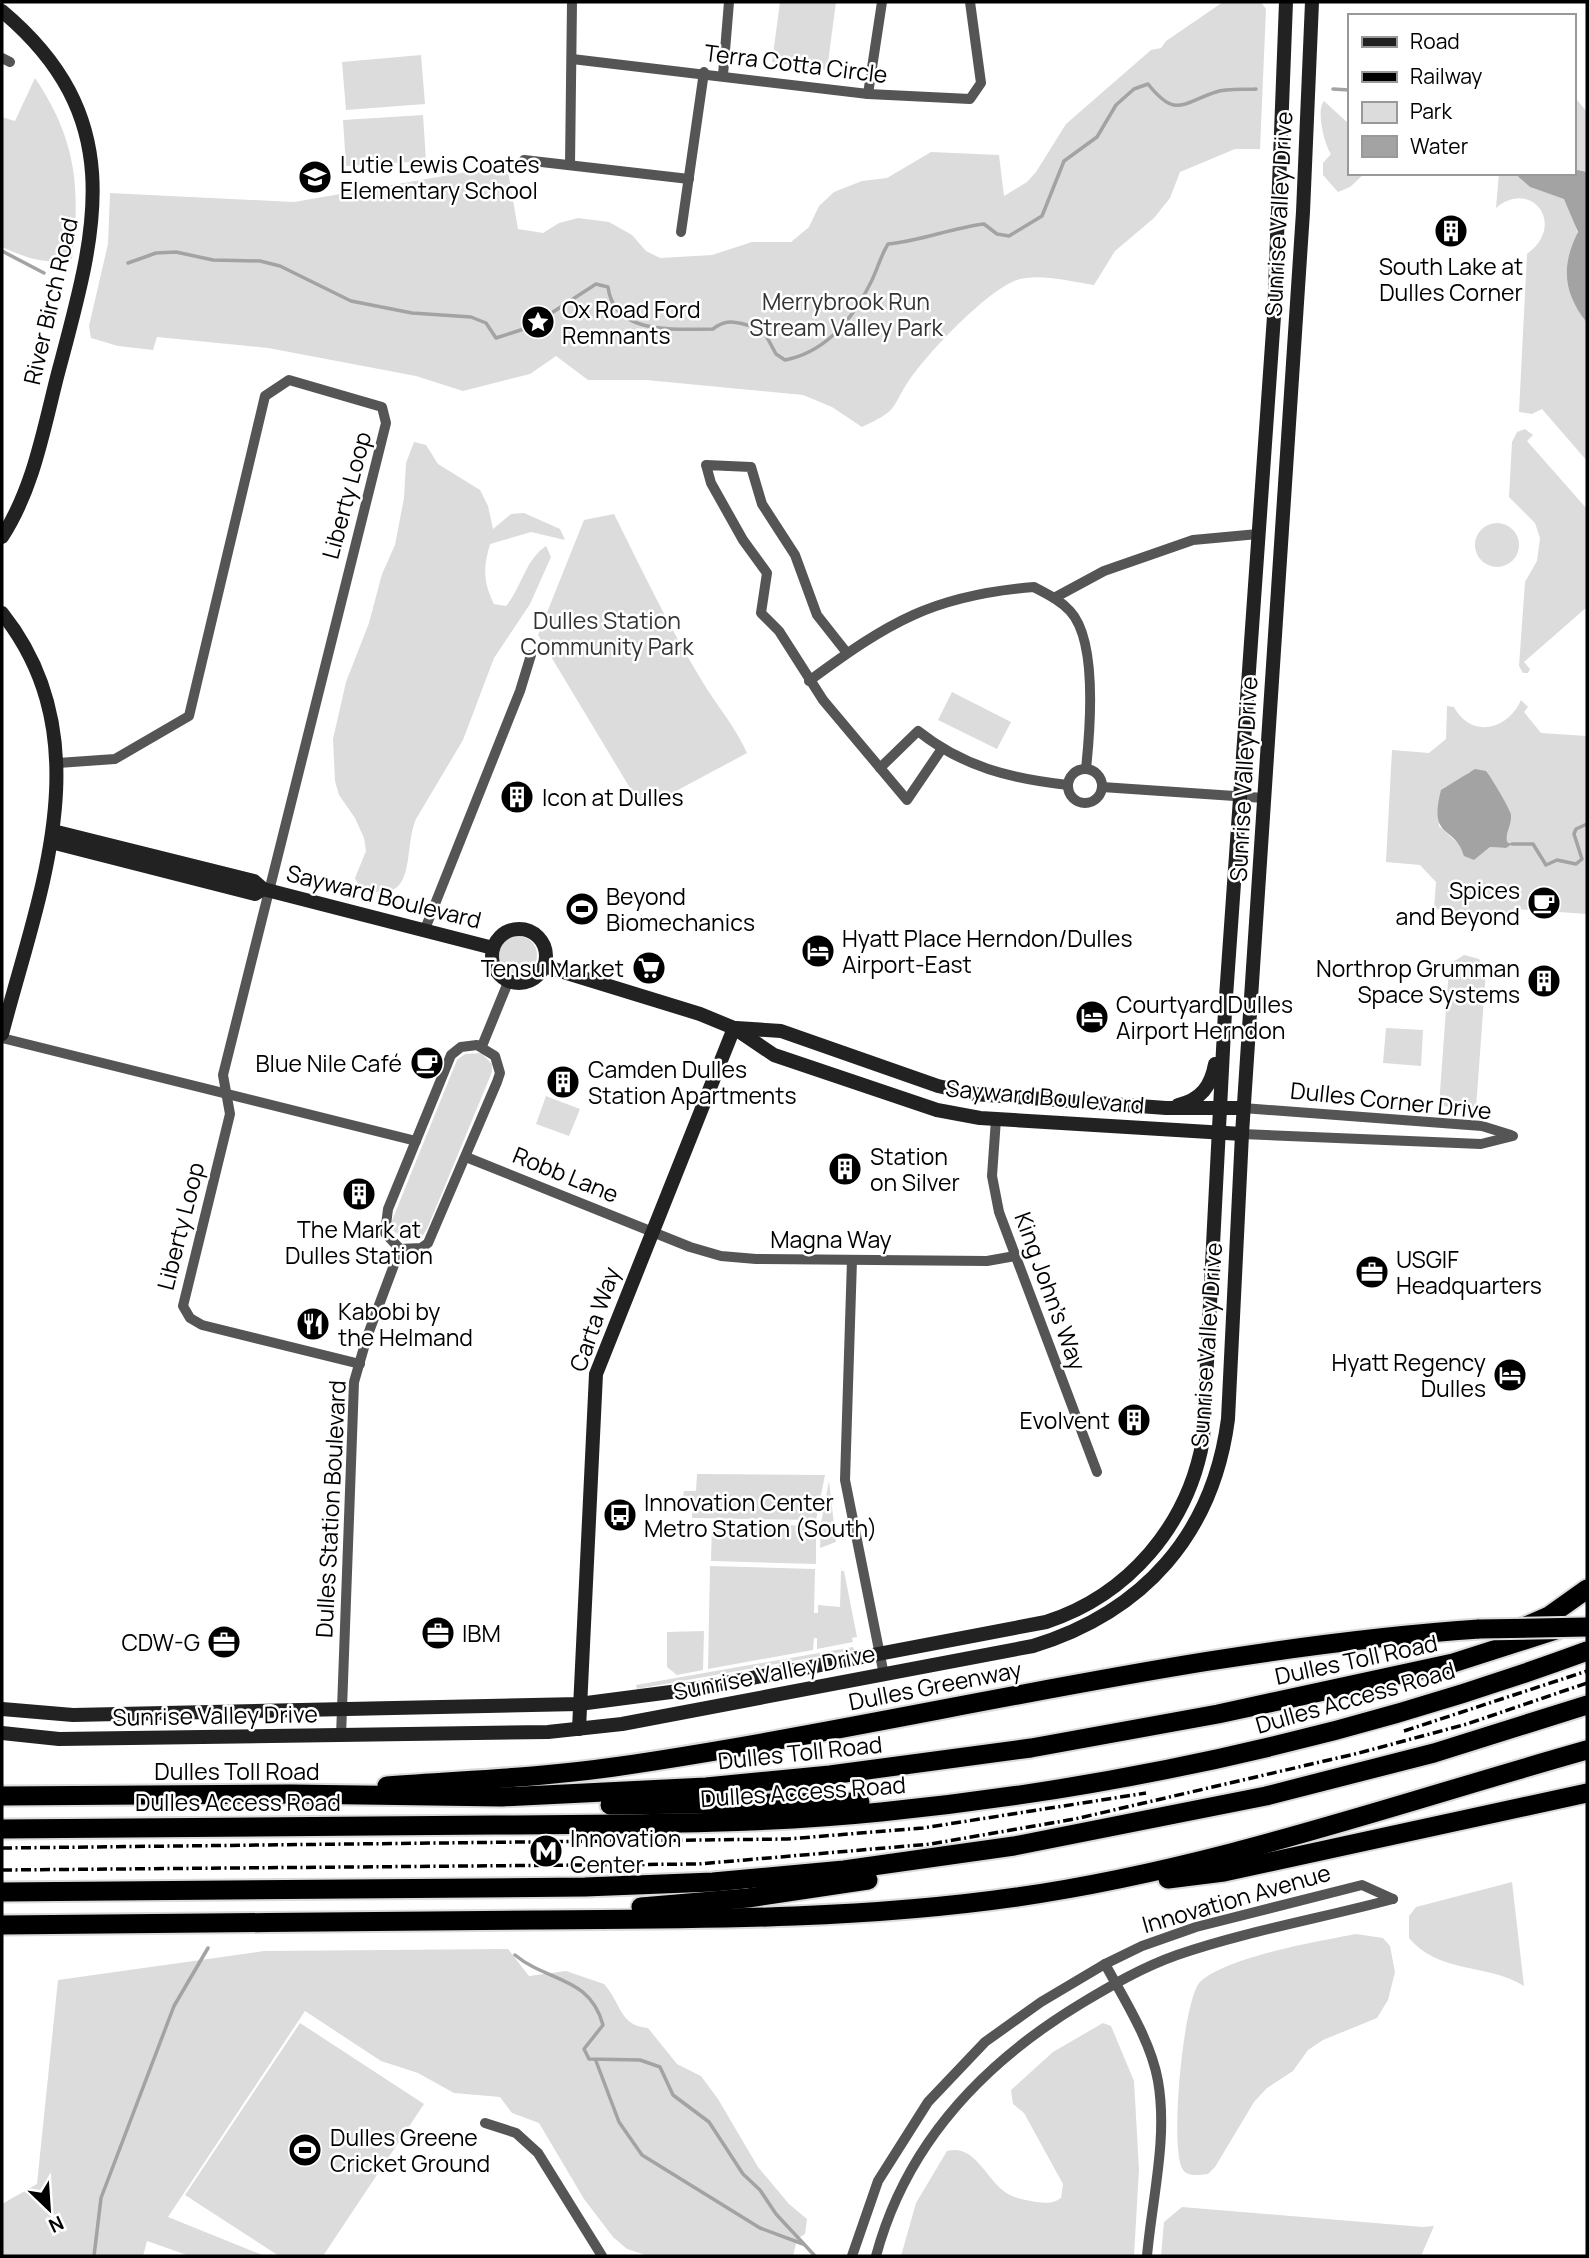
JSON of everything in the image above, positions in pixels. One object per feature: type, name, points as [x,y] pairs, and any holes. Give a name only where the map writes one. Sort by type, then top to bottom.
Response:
[{"type":"highway","points":[[1387,1677],[1533,1623],[1563,1607],[1587,1589]]},
{"type":"highway","name":"Dulles Toll Road","points":[[2,1796],[291,1794],[437,1798],[706,1787],[881,1769],[1131,1731],[1453,1663],[1587,1619]]},
{"type":"highway","name":"Dulles Greenway","points":[[291,1794],[611,1767],[1222,1658],[1352,1639],[1479,1629],[1587,1627]]},
{"type":"highway","name":"Dulles Access Road","points":[[2,1829],[718,1822],[880,1812],[1018,1796],[1188,1766],[1333,1732],[1587,1651]]},
{"type":"highway","points":[[2,1892],[585,1887],[713,1882],[884,1866],[1139,1823],[1266,1796],[1393,1765],[1587,1705]]},
{"type":"highway","points":[[2,1925],[718,1919],[847,1914],[975,1902],[1104,1883],[1292,1838],[1587,1750]]},
{"type":"highway","points":[[1104,1883],[1197,1878],[1587,1793]]},
{"type":"highway","points":[[437,1798],[505,1806],[852,1802],[1018,1796]]},
{"type":"highway","points":[[332,1922],[425,1909],[623,1908],[748,1898],[1067,1846],[1139,1823]]},
{"type":"main road","name":"Sunrise Valley Drive","points":[[2,1709],[73,1715],[579,1704],[694,1689],[1019,1629],[1071,1613],[1096,1600],[1139,1565],[1175,1520],[1192,1484],[1203,1440],[1224,1011],[1274,316],[1286,2]]},
{"type":"main road","name":"Sunrise Valley Drive","points":[[2,1733],[59,1740],[490,1735],[622,1724],[1033,1646],[1087,1627],[1146,1586],[1186,1538],[1210,1492],[1223,1452],[1227,1427],[1243,1108],[1303,212],[1312,2]]},
{"type":"main road","name":"River Birch Road","points":[[2,11],[30,37],[62,78],[86,134],[94,185],[88,254],[63,355],[31,476],[18,511],[2,537]]},
{"type":"main road","points":[[2,613],[22,642],[41,685],[53,729],[58,763],[52,836],[2,1036]]},
{"type":"main road","name":"Sayward Boulevard","points":[[52,836],[254,881],[265,890],[494,948]]},
{"type":"main road","name":"Sayward Boulevard","points":[[509,981],[493,964],[494,948],[503,934],[520,929],[542,941],[546,958],[544,966],[678,1007],[734,1028],[774,1055],[937,1110],[996,1119],[1242,1134]]},
{"type":"main road","points":[[509,981],[533,979],[544,966]]},
{"type":"main road","points":[[1166,1108],[1199,1097],[1210,1084],[1224,1011]]},
{"type":"main road","name":"Sayward Boulevard","points":[[734,1028],[781,1031],[955,1091],[1166,1108],[1243,1108]]},
{"type":"main road","name":"Carta Way","points":[[579,1729],[596,1374],[651,1230],[734,1028]]},
{"type":"street","points":[[569,165],[572,2]]},
{"type":"street","points":[[723,75],[729,2]]},
{"type":"street","points":[[868,94],[882,2]]},
{"type":"street","name":"Terra Cotta Circle","points":[[572,58],[868,94],[970,99],[981,83],[970,2]]},
{"type":"street","points":[[681,232],[704,72]]},
{"type":"street","points":[[524,160],[689,179]]},
{"type":"street","name":"Liberty Loop","points":[[58,763],[115,760],[189,716],[265,396],[289,380],[382,407],[386,423],[265,890],[223,1075],[231,1094],[230,1114],[183,1298],[185,1312],[202,1325],[360,1364]]},
{"type":"street","points":[[846,653],[817,615],[794,555],[762,503],[751,467],[706,465],[711,483],[743,540],[767,573],[761,612],[779,631],[809,681],[907,800],[941,750]]},
{"type":"street","points":[[1054,598],[1104,571],[1193,540],[1258,534]]},
{"type":"street","points":[[809,681],[846,653],[905,617],[964,596],[1034,587],[1072,612],[1084,643],[1091,717],[1086,769]]},
{"type":"street","points":[[425,929],[520,691],[531,655]]},
{"type":"street","points":[[880,768],[918,731],[941,750],[990,771],[1068,785]]},
{"type":"street","points":[[1086,769],[1099,777],[1101,787],[1098,797],[1083,803],[1074,799],[1068,785],[1076,772],[1086,769]]},
{"type":"street","points":[[1101,787],[1239,799],[1264,798]]},
{"type":"street","points":[[482,1046],[509,981]]},
{"type":"street","points":[[2,1036],[416,1141]]},
{"type":"street","points":[[470,1045],[482,1046],[495,1056],[500,1073],[428,1243],[421,1248],[400,1249],[389,1241],[384,1223],[416,1141],[451,1055],[470,1045]]},
{"type":"street","name":"Dulles Corner Drive","points":[[1242,1134],[1481,1144],[1513,1136],[1482,1126],[1243,1108]]},
{"type":"street","name":"King John's Way","points":[[996,1119],[992,1176],[999,1212],[1097,1472]]},
{"type":"street","name":"Robb Lane","points":[[466,1157],[651,1230]]},
{"type":"street","name":"Magna Way","points":[[651,1230],[690,1247],[721,1256],[987,1261],[1015,1256]]},
{"type":"street","name":"Dulles Station Boulevard","points":[[341,1737],[354,1382],[400,1249]]},
{"type":"street","points":[[852,1260],[845,1480],[884,1675]]},
{"type":"street","name":"Innovation Avenue","points":[[852,2256],[878,2181],[928,2102],[985,2042],[1041,2002],[1105,1964],[1196,1927],[1362,1885],[1394,1899],[1177,1955],[1116,1983],[1044,2026],[1016,2046],[972,2086],[933,2133],[899,2190],[876,2256]]},
{"type":"street","points":[[1105,1964],[1116,1983],[1158,2080],[1161,2121],[1147,2256]]},
{"type":"street","points":[[485,2123],[516,2133],[538,2152],[602,2256]]},
{"type":"green space","points":[[780,2],[836,2],[827,70],[772,62]]},
{"type":"green space","name":"Merrybrook Run Stream Valley Park","points":[[1223,2],[1261,2],[1266,9],[1260,149],[1235,149],[1180,172],[1170,198],[1154,218],[1115,251],[1094,285],[1033,277],[1014,281],[1002,288],[959,323],[932,352],[912,376],[890,411],[862,427],[832,407],[803,395],[646,380],[588,380],[556,356],[530,374],[463,391],[416,376],[268,348],[157,337],[153,350],[118,346],[91,338],[89,326],[108,244],[110,193],[294,202],[507,165],[518,229],[543,233],[559,223],[578,218],[609,222],[632,235],[646,251],[660,258],[712,255],[752,242],[791,242],[809,227],[819,206],[834,192],[862,181],[887,178],[931,152],[999,155],[1004,196],[1027,182],[1036,172],[1066,124],[1151,50],[1161,48],[1166,41]]},
{"type":"green space","points":[[421,55],[425,104],[346,110],[342,62]]},
{"type":"green space","points":[[35,78],[59,122],[72,164],[76,209],[72,259],[36,259],[2,247],[2,117],[15,121]]},
{"type":"green space","points":[[1575,97],[1587,112],[1587,172],[1575,169]]},
{"type":"green space","points":[[1324,101],[1348,123],[1348,175],[1363,175],[1350,187],[1338,192],[1323,175],[1323,163],[1331,154],[1322,127]]},
{"type":"green space","points":[[423,115],[426,161],[346,166],[343,120]]},
{"type":"green space","points":[[1499,175],[1516,175],[1530,187],[1565,199],[1571,213],[1579,241],[1583,318],[1587,323],[1587,461],[1542,409],[1532,414],[1519,412],[1527,254],[1539,242],[1544,230],[1544,219],[1540,209],[1522,198],[1509,200],[1496,208]]},
{"type":"green space","points":[[1525,429],[1533,435],[1527,441],[1587,509],[1587,607],[1524,662],[1530,669],[1528,673],[1523,673],[1519,666],[1525,582],[1537,561],[1540,538],[1535,523],[1509,497],[1512,442],[1517,432]]},
{"type":"green space","points":[[414,442],[426,445],[438,464],[480,490],[488,506],[493,529],[511,514],[524,513],[560,529],[565,540],[531,532],[490,544],[485,575],[494,604],[506,606],[528,566],[546,546],[551,557],[530,604],[494,658],[463,740],[416,819],[405,873],[400,883],[392,890],[379,892],[360,888],[355,878],[366,851],[364,838],[355,818],[339,795],[335,781],[333,739],[346,682],[369,623],[382,574],[395,545],[404,498],[406,463]]},
{"type":"green space","name":"Dulles Station Community Park","points":[[614,514],[678,640],[747,753],[650,805],[636,798],[538,635],[584,520]]},
{"type":"green space","points":[[1497,523],[1513,529],[1519,545],[1513,561],[1497,567],[1481,561],[1475,545],[1481,529]]},
{"type":"green space","points":[[952,692],[1011,722],[997,749],[938,720]]},
{"type":"green space","points":[[1521,700],[1528,707],[1524,712],[1541,733],[1587,736],[1587,914],[1516,909],[1515,916],[1434,909],[1436,882],[1420,865],[1386,862],[1392,750],[1429,753],[1446,739],[1447,706],[1454,707],[1461,717],[1479,727],[1499,724],[1515,710]],"holes":[[[1486,771],[1503,802],[1505,837],[1506,842],[1511,843],[1506,848],[1490,847],[1474,860],[1465,856],[1459,844],[1439,826],[1439,819],[1458,782],[1469,772]]]},
{"type":"green space","points":[[518,936],[532,941],[537,955],[532,969],[518,974],[504,969],[499,955],[504,941]]},
{"type":"green space","points":[[1464,955],[1479,959],[1486,971],[1476,1108],[1439,1106],[1449,968]]},
{"type":"green space","points":[[1386,1028],[1423,1030],[1421,1066],[1383,1063]]},
{"type":"green space","points":[[481,1053],[492,1064],[492,1072],[427,1229],[421,1238],[405,1241],[394,1231],[391,1223],[457,1060],[465,1054]]},
{"type":"green space","points":[[546,1096],[580,1109],[569,1136],[536,1124]]},
{"type":"green space","points":[[697,1474],[825,1475],[816,1520],[692,1518],[693,1497],[683,1496],[684,1491],[696,1491]]},
{"type":"green space","points":[[829,1481],[836,1542],[820,1548],[821,1523]]},
{"type":"green space","points":[[712,1523],[816,1526],[816,1564],[711,1561]]},
{"type":"green space","points":[[710,1566],[815,1569],[814,1613],[818,1613],[818,1605],[840,1607],[841,1571],[844,1571],[857,1637],[852,1638],[853,1642],[817,1649],[817,1638],[814,1638],[813,1650],[708,1669]]},
{"type":"green space","points":[[704,1631],[703,1670],[677,1675],[667,1667],[667,1632]]},
{"type":"green space","points":[[853,1647],[854,1650],[637,1689],[636,1685]]},
{"type":"green space","points":[[1512,1882],[1524,1986],[1495,1974],[1434,1957],[1409,1938],[1409,1916],[1416,1907]]},
{"type":"green space","points":[[1356,1934],[1383,1938],[1390,1946],[1395,1972],[1388,2000],[1377,2018],[1323,2040],[1308,2050],[1293,2071],[1267,2088],[1254,2102],[1215,2167],[1208,2174],[1194,2175],[1185,2172],[1179,2157],[1177,2135],[1180,2075],[1188,2016],[1200,1982],[1230,1965],[1251,1958]]},
{"type":"green space","points":[[508,1949],[529,1976],[566,1971],[604,1984],[631,2023],[648,2028],[677,2064],[701,2076],[718,2099],[758,2167],[789,2204],[807,2219],[805,2234],[797,2239],[793,2256],[649,2256],[627,2249],[613,2237],[584,2199],[539,2123],[512,2113],[500,2097],[454,2093],[418,2073],[381,2061],[305,2011],[168,2217],[265,2256],[190,2256],[147,2241],[143,2256],[2,2256],[2,2204],[37,2184],[58,1980],[264,1951]]},
{"type":"green space","name":"Dulles Greene Cricket Ground","points":[[300,2023],[424,2104],[323,2256],[279,2256],[185,2195]]},
{"type":"green space","points":[[1103,2023],[1111,2026],[1134,2081],[1139,2169],[1134,2256],[901,2256],[916,2203],[947,2151],[965,2152],[998,2186],[1012,2196],[1043,2203],[1061,2198],[1063,2184],[1024,2113],[1013,2104],[1011,2090],[1053,2052]]},
{"type":"green space","points":[[1182,2207],[1434,2226],[1421,2256],[1161,2256],[1164,2222]]},
{"type":"water","points":[[1575,169],[1587,172],[1587,323],[1573,300],[1567,279],[1569,256],[1578,232],[1564,199],[1530,187],[1516,175],[1575,175]]},
{"type":"water","points":[[1475,769],[1486,771],[1507,806],[1511,819],[1507,842],[1512,844],[1506,848],[1490,847],[1474,860],[1464,856],[1455,839],[1440,825],[1438,806],[1441,790]]},
{"type":"waterway","points":[[128,263],[156,253],[176,252],[213,260],[260,261],[280,266],[351,301],[412,313],[471,317],[486,323],[496,338],[530,327],[596,284],[608,287],[613,303],[622,314],[634,322],[649,326],[665,329],[713,329],[725,323],[737,322],[762,328],[776,354],[785,360],[813,350],[846,322],[863,297],[888,244],[984,224],[997,234],[1009,236],[1042,216],[1064,161],[1097,137],[1116,105],[1134,89],[1148,84],[1166,102],[1173,105],[1187,104],[1220,91],[1256,89]]},
{"type":"waterway","points":[[1333,89],[1348,90]]},
{"type":"waterway","points":[[2,251],[44,273]]},
{"type":"waterway","points":[[1512,844],[1533,844],[1546,865],[1557,860],[1576,864],[1582,859],[1574,834],[1576,829],[1587,824]]},
{"type":"waterway","points":[[94,2256],[101,2198],[174,2006],[208,1948]]},
{"type":"waterway","points":[[515,1955],[527,1964],[578,1988],[597,2009],[603,2025],[584,2049],[589,2059],[640,2060],[660,2067],[673,2095],[709,2122],[743,2174],[760,2190],[776,2214],[815,2256]]},
{"type":"waterway","points":[[596,2061],[619,2122],[642,2155],[760,2228],[803,2244]]},
{"type":"railway","points":[[1404,1731],[1587,1671]]},
{"type":"railway","points":[[2,1870],[698,1864],[931,1844],[1075,1819],[1359,1753],[1467,1724],[1587,1683]]},
{"type":"railway","points":[[2,1848],[787,1839],[923,1828],[1146,1793]]},
{"type":"place","name":"Lutie Lewis Coates Elementary School","points":[[315,177]]},
{"type":"place","name":"South Lake at Dulles Corner","points":[[1451,231]]},
{"type":"place","name":"Ox Road Ford Remnants","points":[[538,322]]},
{"type":"place","name":"Icon at Dulles","points":[[517,797]]},
{"type":"place","name":"Spices and Beyond","points":[[1544,903]]},
{"type":"place","name":"Beyond Biomechanics","points":[[582,909]]},
{"type":"place","name":"Hyatt Place Herndon/Dulles Airport-East","points":[[818,951]]},
{"type":"place","name":"Tensu Market","points":[[649,968]]},
{"type":"place","name":"Northrop Grumman Space Systems","points":[[1544,981]]},
{"type":"place","name":"Courtyard Dulles Airport Herndon","points":[[1092,1017]]},
{"type":"place","name":"Blue Nile Café","points":[[427,1063]]},
{"type":"place","name":"Camden Dulles Station Apartments","points":[[563,1082]]},
{"type":"place","name":"Station on Silver","points":[[845,1169]]},
{"type":"place","name":"The Mark at Dulles Station","points":[[359,1194]]},
{"type":"place","name":"USGIF Headquarters","points":[[1372,1272]]},
{"type":"place","name":"Kabobi by the Helmand","points":[[313,1324]]},
{"type":"place","name":"Hyatt Regency Dulles","points":[[1510,1375]]},
{"type":"place","name":"Evolvent","points":[[1134,1420]]},
{"type":"place","name":"Innovation Center Metro Station (South)","points":[[620,1515]]},
{"type":"place","name":"IBM","points":[[438,1633]]},
{"type":"place","name":"CDW-G","points":[[224,1642]]},
{"type":"place","name":"Innovation Center","points":[[546,1851]]},
{"type":"place","name":"Dulles Greene Cricket Ground","points":[[305,2150]]}]
